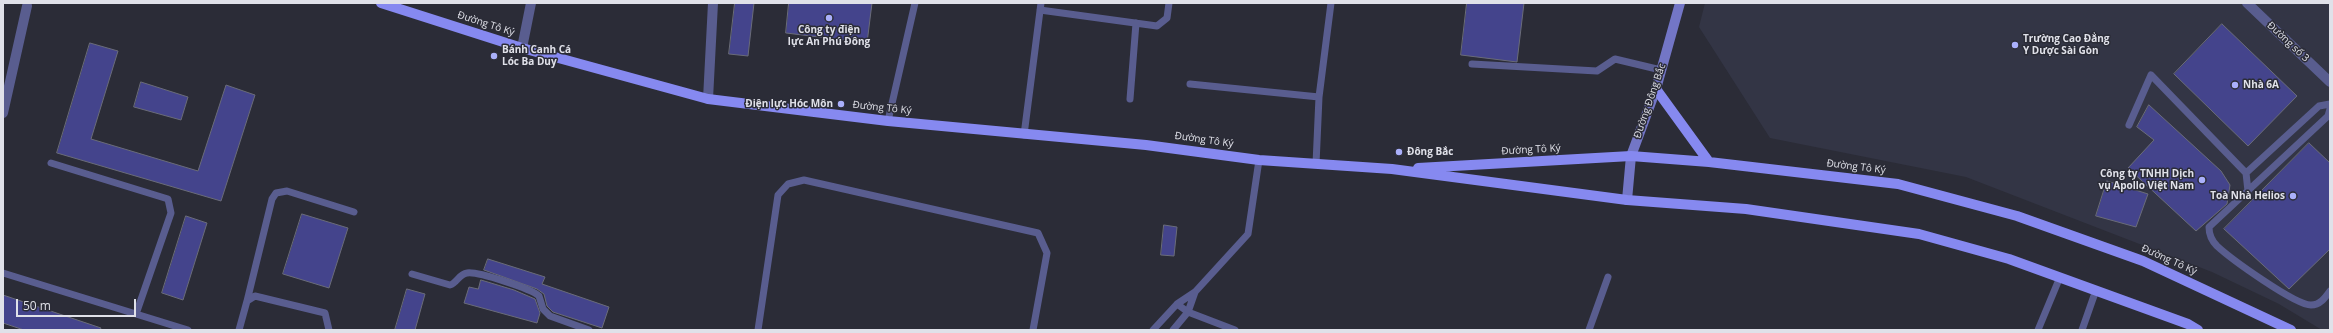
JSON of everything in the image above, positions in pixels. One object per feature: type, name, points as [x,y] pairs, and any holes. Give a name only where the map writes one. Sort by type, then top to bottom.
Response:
[{"type":"main road","name":"Đường Tô Ký","points":[[381,3],[522,48],[708,100],[1024,135],[1146,145],[1259,160],[1392,169],[1627,200],[1746,208],[1919,234],[2009,259],[2096,290],[2187,327],[2198,330]]},
{"type":"main road","points":[[1656,89],[1709,162]]},
{"type":"main road","name":"Đường Tô Ký","points":[[1392,169],[1631,156],[1709,162],[1898,184],[2017,216],[2143,261],[2291,330]]},
{"type":"street","points":[[522,48],[532,3]]},
{"type":"street","points":[[708,100],[713,3]]},
{"type":"street","name":"Đường Đông Bắc","points":[[1627,200],[1631,156],[1656,89],[1680,3]]},
{"type":"street","name":"Đường số 3","points":[[2247,3],[2330,82]]},
{"type":"street","points":[[3,113],[27,6]]},
{"type":"lane","points":[[888,121],[915,3]]},
{"type":"lane","points":[[1024,135],[1041,6],[1157,26],[1167,18],[1169,3]]},
{"type":"lane","points":[[1316,164],[1319,97],[1331,3]]},
{"type":"lane","points":[[1130,99],[1136,23]]},
{"type":"lane","points":[[1472,64],[1597,71],[1616,59],[1661,70]]},
{"type":"lane","points":[[2129,125],[2151,75],[2246,173],[2248,191]]},
{"type":"lane","points":[[1190,84],[1319,97]]},
{"type":"lane","points":[[2246,173],[2319,106],[2330,104]]},
{"type":"lane","points":[[2330,109],[2328,116],[2209,228],[2209,235],[2217,246],[2263,280],[2299,302],[2311,305],[2321,303],[2330,291]]},
{"type":"lane","points":[[1153,330],[1177,304],[1196,292],[1248,234],[1259,160]]},
{"type":"lane","points":[[51,163],[168,199],[171,213],[136,314]]},
{"type":"lane","points":[[758,330],[778,195],[788,184],[804,180],[1038,233],[1047,252],[1033,330]]},
{"type":"lane","points":[[238,330],[247,301],[272,199],[276,193],[287,191],[354,212]]},
{"type":"lane","points":[[3,273],[188,330]]},
{"type":"lane","points":[[412,274],[450,285],[465,274],[476,274],[519,287],[536,293],[540,298],[543,309],[550,316],[589,330]]},
{"type":"lane","points":[[1589,330],[1608,277]]},
{"type":"lane","points":[[2038,330],[2060,277]]},
{"type":"lane","points":[[2082,330],[2096,290]]},
{"type":"lane","points":[[1173,330],[1188,312],[1196,292]]},
{"type":"lane","points":[[247,301],[255,296],[325,313],[329,330]]},
{"type":"lane","points":[[1177,304],[1188,312],[1235,330]]},
{"type":"shaded area","points":[[1705,3],[2330,3],[2330,330],[2322,330],[2279,304],[2212,272],[1966,177],[1770,138],[1699,27]]},
{"type":"building","points":[[735,3],[754,3],[748,56],[729,54]]},
{"type":"building","name":"Công ty điện lực An Phú Đông","points":[[789,3],[872,3],[867,43],[786,33]]},
{"type":"building","points":[[1467,3],[1524,3],[1517,62],[1461,55]]},
{"type":"building","name":"Nhà 6A","points":[[2222,24],[2297,96],[2248,146],[2174,74]]},
{"type":"building","points":[[90,43],[118,51],[91,139],[198,171],[226,85],[255,95],[221,201],[57,153]]},
{"type":"building","points":[[141,82],[188,97],[181,120],[134,107]]},
{"type":"building","points":[[2149,105],[2221,171],[2230,185],[2227,204],[2196,231],[2128,168],[2154,140],[2137,127]]},
{"type":"building","name":"Toà Nhà Helios","points":[[2309,143],[2330,163],[2330,249],[2289,289],[2224,229]]},
{"type":"building","points":[[2107,181],[2148,194],[2136,227],[2096,216]]},
{"type":"building","points":[[302,214],[348,228],[329,288],[283,274]]},
{"type":"building","points":[[186,216],[207,223],[183,300],[162,293]]},
{"type":"building","points":[[1164,225],[1177,227],[1174,256],[1161,255]]},
{"type":"building","points":[[488,259],[545,277],[542,284],[609,307],[602,328],[553,312],[547,306],[544,294],[537,289],[484,270]]},
{"type":"building","points":[[481,280],[514,290],[535,299],[540,313],[537,323],[464,303],[469,287],[478,289]]},
{"type":"building","points":[[407,289],[425,294],[415,330],[395,330]]},
{"type":"building","points":[[3,295],[101,328],[100,330],[24,330],[3,323]]},
{"type":"place","name":"Công ty điện lực An Phú Đông","points":[[829,18]]},
{"type":"place","name":"Trường Cao Đẳng Y Dược Sài Gòn","points":[[2015,45]]},
{"type":"place","name":"Bánh Canh Cá Lóc Ba Duy","points":[[494,56]]},
{"type":"place","name":"Nhà 6A","points":[[2235,85]]},
{"type":"place","name":"Điện lực Hóc Môn","points":[[841,104]]},
{"type":"place","name":"Đông Bắc","points":[[1399,152]]},
{"type":"place","name":"Công ty TNHH Dịch vụ Apollo Việt Nam","points":[[2202,180]]},
{"type":"place","name":"Toà Nhà Helios","points":[[2293,196]]}]
